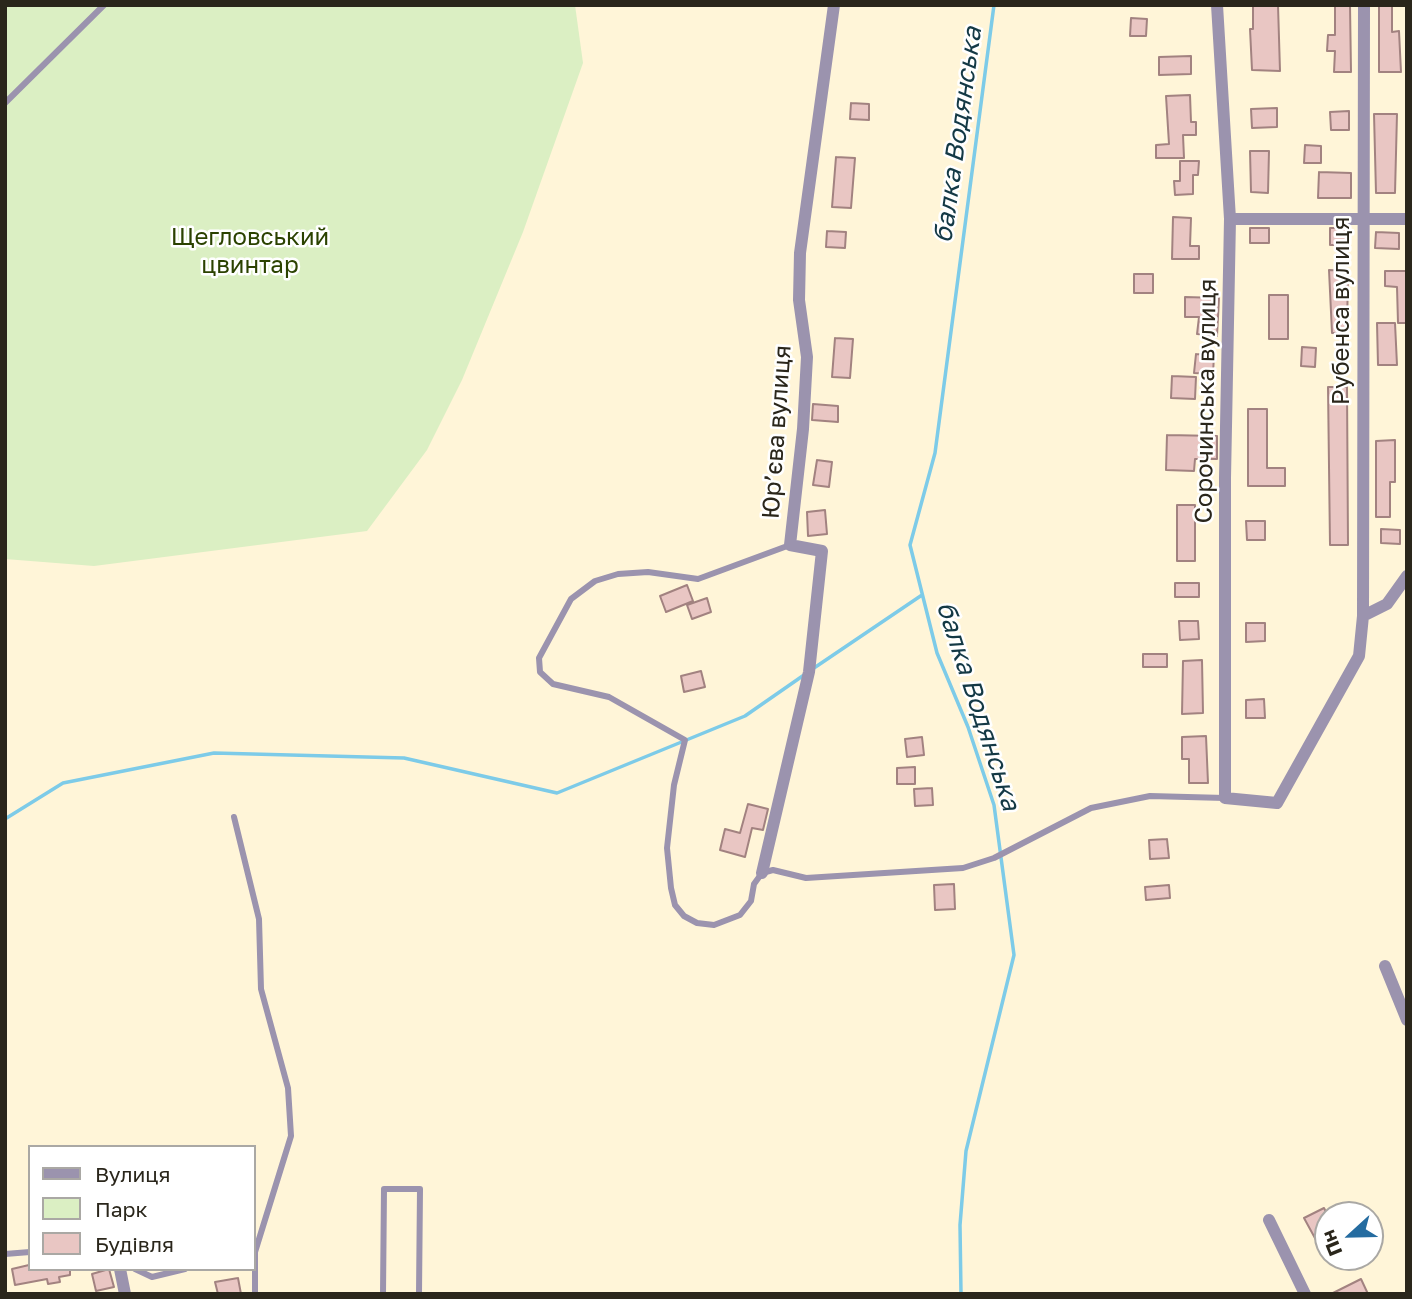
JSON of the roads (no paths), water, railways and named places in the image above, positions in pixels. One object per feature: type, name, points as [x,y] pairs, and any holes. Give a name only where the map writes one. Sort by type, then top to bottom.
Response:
[{"type":"street","name":"Юр’єва вулиця","points":[[762,873],[808,672],[822,551],[790,545],[803,429],[807,357],[799,300],[800,253],[834,5]]},
{"type":"street","name":"Сорочинська вулиця","points":[[1217,5],[1230,219],[1225,478],[1225,797]]},
{"type":"street","name":"Рубенса вулиця","points":[[1225,797],[1278,803],[1359,656],[1363,616],[1364,5]]},
{"type":"street","points":[[1230,219],[1407,219]]},
{"type":"street","points":[[1363,616],[1387,604],[1407,576]]},
{"type":"street","points":[[1385,966],[1407,1020]]},
{"type":"street","points":[[1269,1220],[1305,1294]]},
{"type":"street","points":[[120,1271],[125,1294]]},
{"type":"lane","points":[[5,103],[104,5]]},
{"type":"lane","points":[[790,545],[698,579],[648,572],[618,574],[595,581],[571,599],[560,615],[538,664],[545,679],[553,684],[609,697],[685,740],[674,785],[667,848],[671,888],[676,905],[684,916],[697,923],[714,925],[740,915],[751,901],[754,884],[762,873],[773,870],[806,878],[963,868],[994,858],[1091,808],[1150,796],[1225,797]]},
{"type":"lane","points":[[234,817],[259,919],[261,989],[288,1088],[291,1136],[256,1246]]},
{"type":"lane","points":[[383,1294],[384,1189],[421,1189],[419,1294]]},
{"type":"lane","points":[[5,1254],[28,1252]]},
{"type":"lane","points":[[139,1271],[152,1277],[177,1271]]},
{"type":"lane","points":[[255,1271],[256,1294]]},
{"type":"waterway","name":"балка Водянська","points":[[961,1294],[960,1225],[966,1151],[1014,955],[994,805],[968,727],[937,653],[910,545],[935,453],[994,5]]},
{"type":"waterway","points":[[814,668],[922,595]]},
{"type":"waterway","points":[[5,819],[63,783],[214,753],[404,758],[557,793],[745,716],[804,675]]},
{"type":"park label","name":"Щегловський цвинтар","points":[[250,251]]}]
